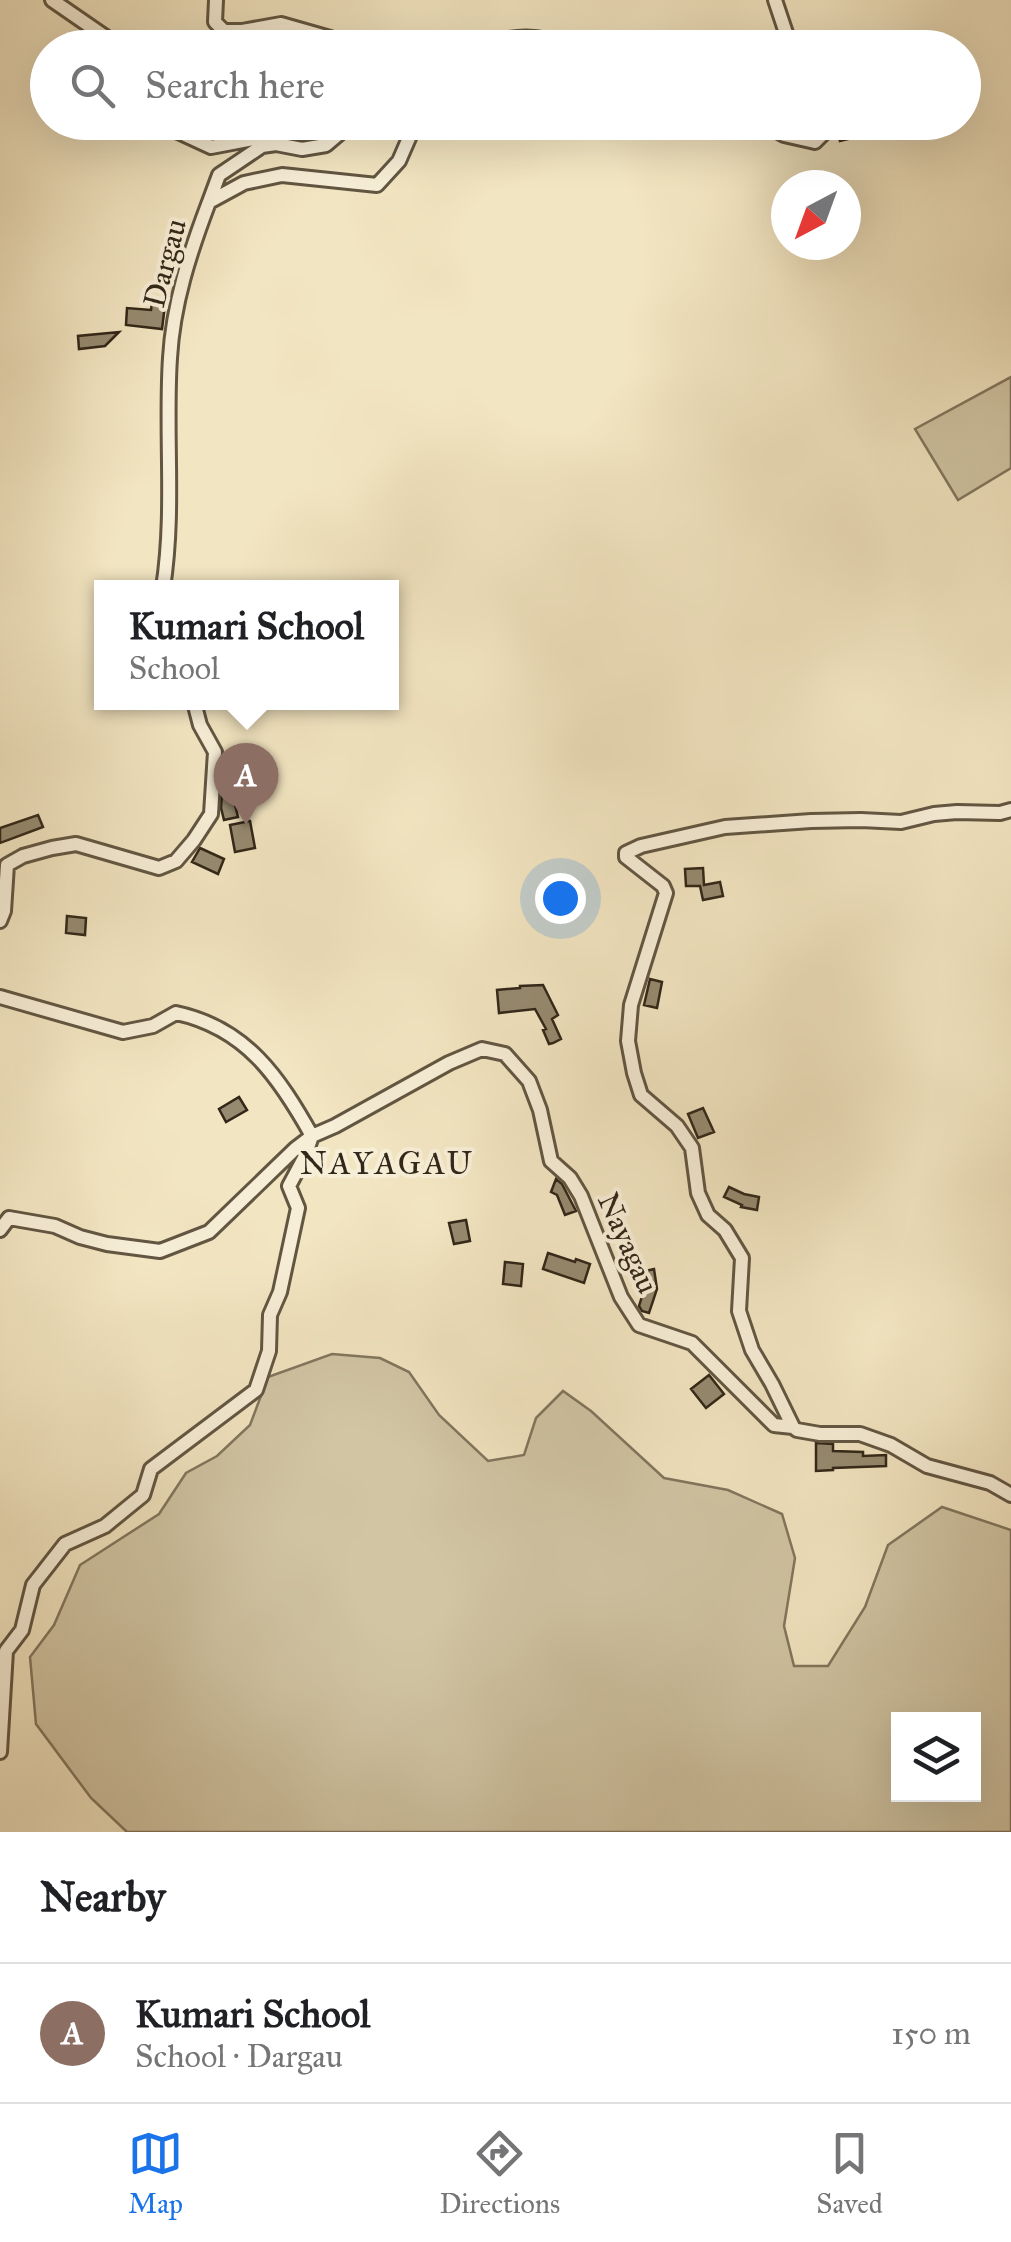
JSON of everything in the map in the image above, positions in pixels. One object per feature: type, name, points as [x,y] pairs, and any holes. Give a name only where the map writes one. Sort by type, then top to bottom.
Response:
[{"type":"street","points":[[52,0],[95,30]]},
{"type":"street","points":[[216,0],[215,22],[223,30]]},
{"type":"street","points":[[774,0],[785,30]]},
{"type":"street","points":[[243,30],[281,24],[302,30]]},
{"type":"street","points":[[196,140],[211,147],[247,140]]},
{"type":"street","points":[[253,140],[262,146]]},
{"type":"street","points":[[209,202],[218,175],[262,146],[276,144],[302,149],[326,145],[332,140]]},
{"type":"street","name":"Dargau","points":[[164,580],[172,338],[177,300],[209,202],[244,184],[282,175],[377,185],[399,161],[408,140]]},
{"type":"street","points":[[0,921],[7,866],[23,856],[76,844],[159,868],[176,861],[211,814],[214,752],[196,710]]},
{"type":"street","points":[[793,1427],[752,1350],[739,1311],[742,1258],[726,1230],[708,1215],[698,1193],[692,1148],[677,1126],[642,1095],[634,1073],[628,1041],[631,1006],[666,892],[626,856],[628,850],[726,827],[828,820],[901,822],[934,814],[1011,810]]},
{"type":"street","points":[[0,996],[123,1032],[153,1026],[176,1013],[203,1018],[255,1053],[290,1096],[312,1136],[289,1186],[298,1208],[280,1292],[270,1315],[270,1350],[256,1390],[151,1470],[143,1495],[105,1526],[64,1544],[33,1584],[22,1630],[6,1651],[0,1752]]},
{"type":"street","name":"Nayagau","points":[[0,1230],[9,1218],[55,1226],[107,1244],[160,1251],[209,1232],[312,1136],[449,1063],[482,1049],[505,1054],[529,1081],[551,1160],[570,1178],[581,1196],[622,1297],[639,1325],[692,1343],[774,1426],[820,1434],[860,1434],[891,1445],[928,1466],[990,1483],[1011,1495]]},
{"type":"shaded area","points":[[1011,377],[1011,468],[958,500],[915,429]]},
{"type":"shaded area","points":[[332,1354],[380,1358],[409,1372],[439,1415],[488,1461],[524,1455],[536,1418],[563,1391],[591,1411],[664,1478],[728,1490],[782,1514],[795,1558],[784,1626],[794,1666],[828,1666],[865,1607],[888,1545],[942,1507],[1011,1530],[1011,1832],[127,1832],[91,1798],[36,1724],[30,1657],[54,1625],[80,1565],[159,1514],[186,1473],[217,1456],[250,1425],[268,1377]]},
{"type":"building","points":[[152,303],[165,305],[162,329],[126,325],[127,308],[151,310]]},
{"type":"building","points":[[119,332],[105,346],[79,349],[78,336]]},
{"type":"building","points":[[224,762],[228,775],[245,775],[245,788],[231,788],[238,817],[224,820],[221,808]]},
{"type":"building","points":[[38,815],[43,827],[0,843],[0,828]]},
{"type":"building","points":[[250,821],[255,848],[235,852],[230,825]]},
{"type":"building","points":[[200,848],[224,859],[218,874],[192,862]]},
{"type":"building","points":[[703,868],[704,885],[720,882],[723,896],[703,900],[700,886],[686,886],[685,869]]},
{"type":"building","points":[[67,916],[86,918],[85,935],[66,933]]},
{"type":"building","points":[[650,979],[662,982],[657,1008],[644,1005]]},
{"type":"building","points":[[543,985],[558,1015],[552,1019],[561,1039],[549,1044],[535,1009],[499,1013],[497,990]]},
{"type":"building","points":[[239,1097],[247,1110],[226,1122],[219,1109]]},
{"type":"building","points":[[703,1108],[714,1132],[698,1138],[688,1114]]},
{"type":"building","points":[[556,1179],[576,1211],[565,1215],[557,1195],[551,1192]]},
{"type":"building","points":[[729,1187],[759,1197],[757,1210],[741,1207],[724,1197]]},
{"type":"building","points":[[466,1220],[470,1241],[454,1244],[449,1223]]},
{"type":"building","points":[[548,1253],[590,1264],[584,1283],[543,1269]]},
{"type":"building","points":[[505,1262],[523,1264],[521,1286],[503,1284]]},
{"type":"building","points":[[654,1269],[657,1289],[649,1313],[639,1306],[644,1290],[641,1272]]},
{"type":"building","points":[[709,1375],[724,1394],[706,1408],[691,1389]]},
{"type":"building","points":[[816,1443],[833,1444],[833,1451],[886,1455],[886,1466],[816,1471]]},
{"type":"place","name":"Kumari School","points":[[246,825]]},
{"type":"district","name":"NAYAGAU","points":[[387,1163]]}]
